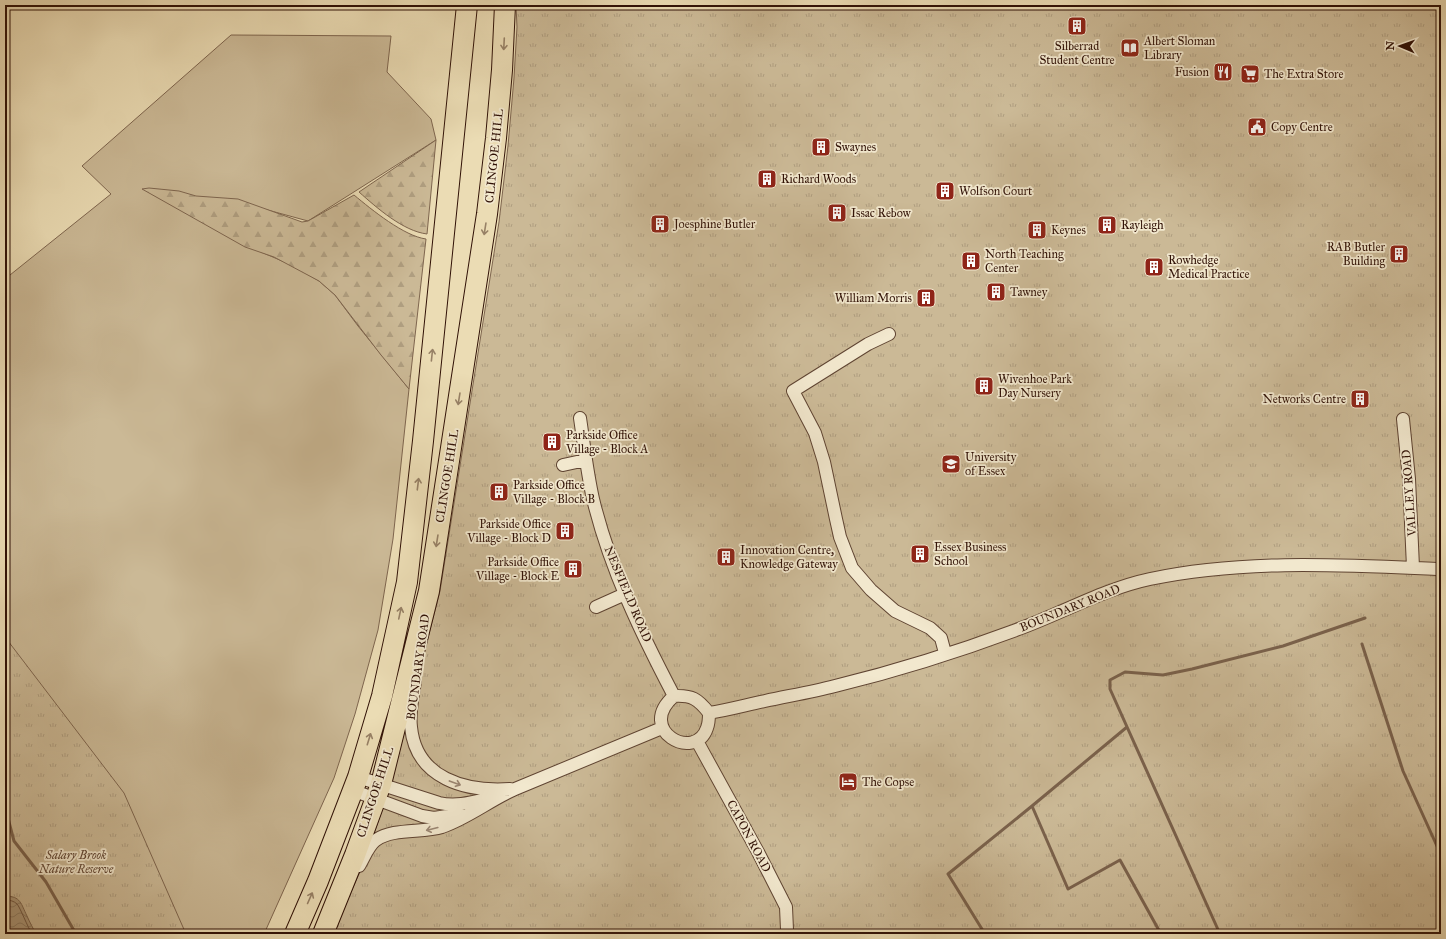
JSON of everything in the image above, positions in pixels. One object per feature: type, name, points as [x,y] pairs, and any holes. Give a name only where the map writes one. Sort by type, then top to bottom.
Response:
[{"type":"main road","name":"CLINGOE HILL","points":[[295,934],[318,882],[355,784],[382,696],[407,582],[468,5]]},
{"type":"main road","name":"CLINGOE HILL","points":[[326,928],[378,792],[429,591],[487,214],[502,78],[504,5]]},
{"type":"street","points":[[889,334],[868,344],[793,391],[815,433],[824,462],[836,519],[852,568],[871,590],[895,611],[930,628],[941,638],[945,653]]},
{"type":"street","name":"NESFIELD ROAD","points":[[580,418],[593,497],[614,569],[674,696]]},
{"type":"street","name":"VALLEY ROAD","points":[[1403,419],[1409,479],[1413,567]]},
{"type":"street","points":[[564,465],[586,460]]},
{"type":"street","name":"BOUNDARY ROAD","points":[[709,713],[835,686],[918,663],[1018,629],[1102,594],[1149,579],[1230,567],[1332,566],[1413,567],[1441,569]]},
{"type":"street","name":"BOUNDARY ROAD","points":[[429,591],[410,714],[410,726],[414,744],[423,761],[445,779],[483,789],[515,789]]},
{"type":"street","points":[[596,607],[625,594]]},
{"type":"street","points":[[674,696],[694,698],[703,705],[709,713],[707,730],[697,741],[681,743],[670,738],[662,728],[662,711],[674,696]]},
{"type":"street","name":"BOUNDARY ROAD","points":[[326,928],[360,864],[375,841],[394,834],[424,831],[442,827],[480,809],[498,797],[515,789],[662,728]]},
{"type":"street","name":"CAPON ROAD","points":[[697,741],[757,839],[786,907],[787,930],[785,934]]},
{"type":"street","name":"BOUNDARY ROAD","points":[[355,784],[378,792],[447,805],[461,805],[498,797]]},
{"type":"street","name":"BOUNDARY ROAD","points":[[378,792],[422,816],[434,818],[480,809]]},
{"type":"green space","name":"University of Essex","points":[[516,5],[1441,5],[1441,934],[332,934],[363,865],[388,793],[440,591],[499,222],[514,78],[517,27]]},
{"type":"green space","points":[[231,35],[391,36],[387,72],[431,119],[436,140],[308,221],[264,209],[261,252],[294,266],[319,281],[335,295],[409,389],[393,539],[378,630],[355,714],[334,778],[264,934],[5,934],[5,279],[111,194],[82,166]]},
{"type":"green space","points":[[436,140],[427,234],[418,232],[400,224],[382,212],[359,192]]},
{"type":"green space","points":[[149,188],[179,191],[196,196],[238,199],[302,222],[308,221],[354,195],[398,228],[417,237],[426,239],[409,389],[335,295],[319,281],[274,257],[245,247],[142,189]]},
{"type":"green space","name":"Salary Brook Nature Reserve","points":[[5,637],[124,793],[186,934],[5,934]]},
{"type":"water","points":[[5,896],[14,897],[22,904],[36,934],[5,934]]},
{"type":"waterway","points":[[1220,934],[1110,689],[1110,680],[1125,672],[1163,675],[1192,669],[1283,646],[1365,618]]},
{"type":"waterway","points":[[1362,644],[1403,771],[1441,855]]},
{"type":"waterway","points":[[1032,806],[1127,727]]},
{"type":"waterway","points":[[985,934],[948,874],[1032,806],[1068,889],[1120,860],[1161,934]]},
{"type":"waterway","points":[[5,807],[14,841],[46,882],[76,934]]},
{"type":"place","name":"Silberrad Student Centre","points":[[1077,26]]},
{"type":"place","name":"Albert Sloman Library","points":[[1130,48]]},
{"type":"place","name":"Fusion","points":[[1223,72]]},
{"type":"place","name":"The Extra Store","points":[[1250,74]]},
{"type":"place","name":"Copy Centre","points":[[1257,127]]},
{"type":"place","name":"Swaynes","points":[[821,147]]},
{"type":"place","name":"Richard Woods","points":[[767,179]]},
{"type":"place","name":"Wolfson Court","points":[[945,191]]},
{"type":"place","name":"Issac Rebow","points":[[837,213]]},
{"type":"place","name":"Joesphine Butler","points":[[660,224]]},
{"type":"place","name":"Rayleigh","points":[[1107,225]]},
{"type":"place","name":"Keynes","points":[[1037,230]]},
{"type":"place","name":"RAB Butler Building","points":[[1399,254]]},
{"type":"place","name":"North Teaching Center","points":[[971,261]]},
{"type":"place","name":"Rowhedge Medical Practice","points":[[1154,267]]},
{"type":"place","name":"Tawney","points":[[996,292]]},
{"type":"place","name":"William Morris","points":[[926,298]]},
{"type":"place","name":"Wivenhoe Park Day Nursery","points":[[984,386]]},
{"type":"place","name":"Networks Centre","points":[[1360,399]]},
{"type":"place","name":"Parkside Office Village - Block A","points":[[552,442]]},
{"type":"place","name":"University of Essex","points":[[951,464]]},
{"type":"place","name":"Parkside Office Village - Block B","points":[[499,492]]},
{"type":"place","name":"Parkside Office Village - Block D","points":[[565,531]]},
{"type":"place","name":"Essex Business School","points":[[920,554]]},
{"type":"place","name":"Innovation Centre, Knowledge Gateway","points":[[726,557]]},
{"type":"place","name":"Parkside Office Village - Block E","points":[[573,569]]},
{"type":"place","name":"The Copse","points":[[848,782]]}]
